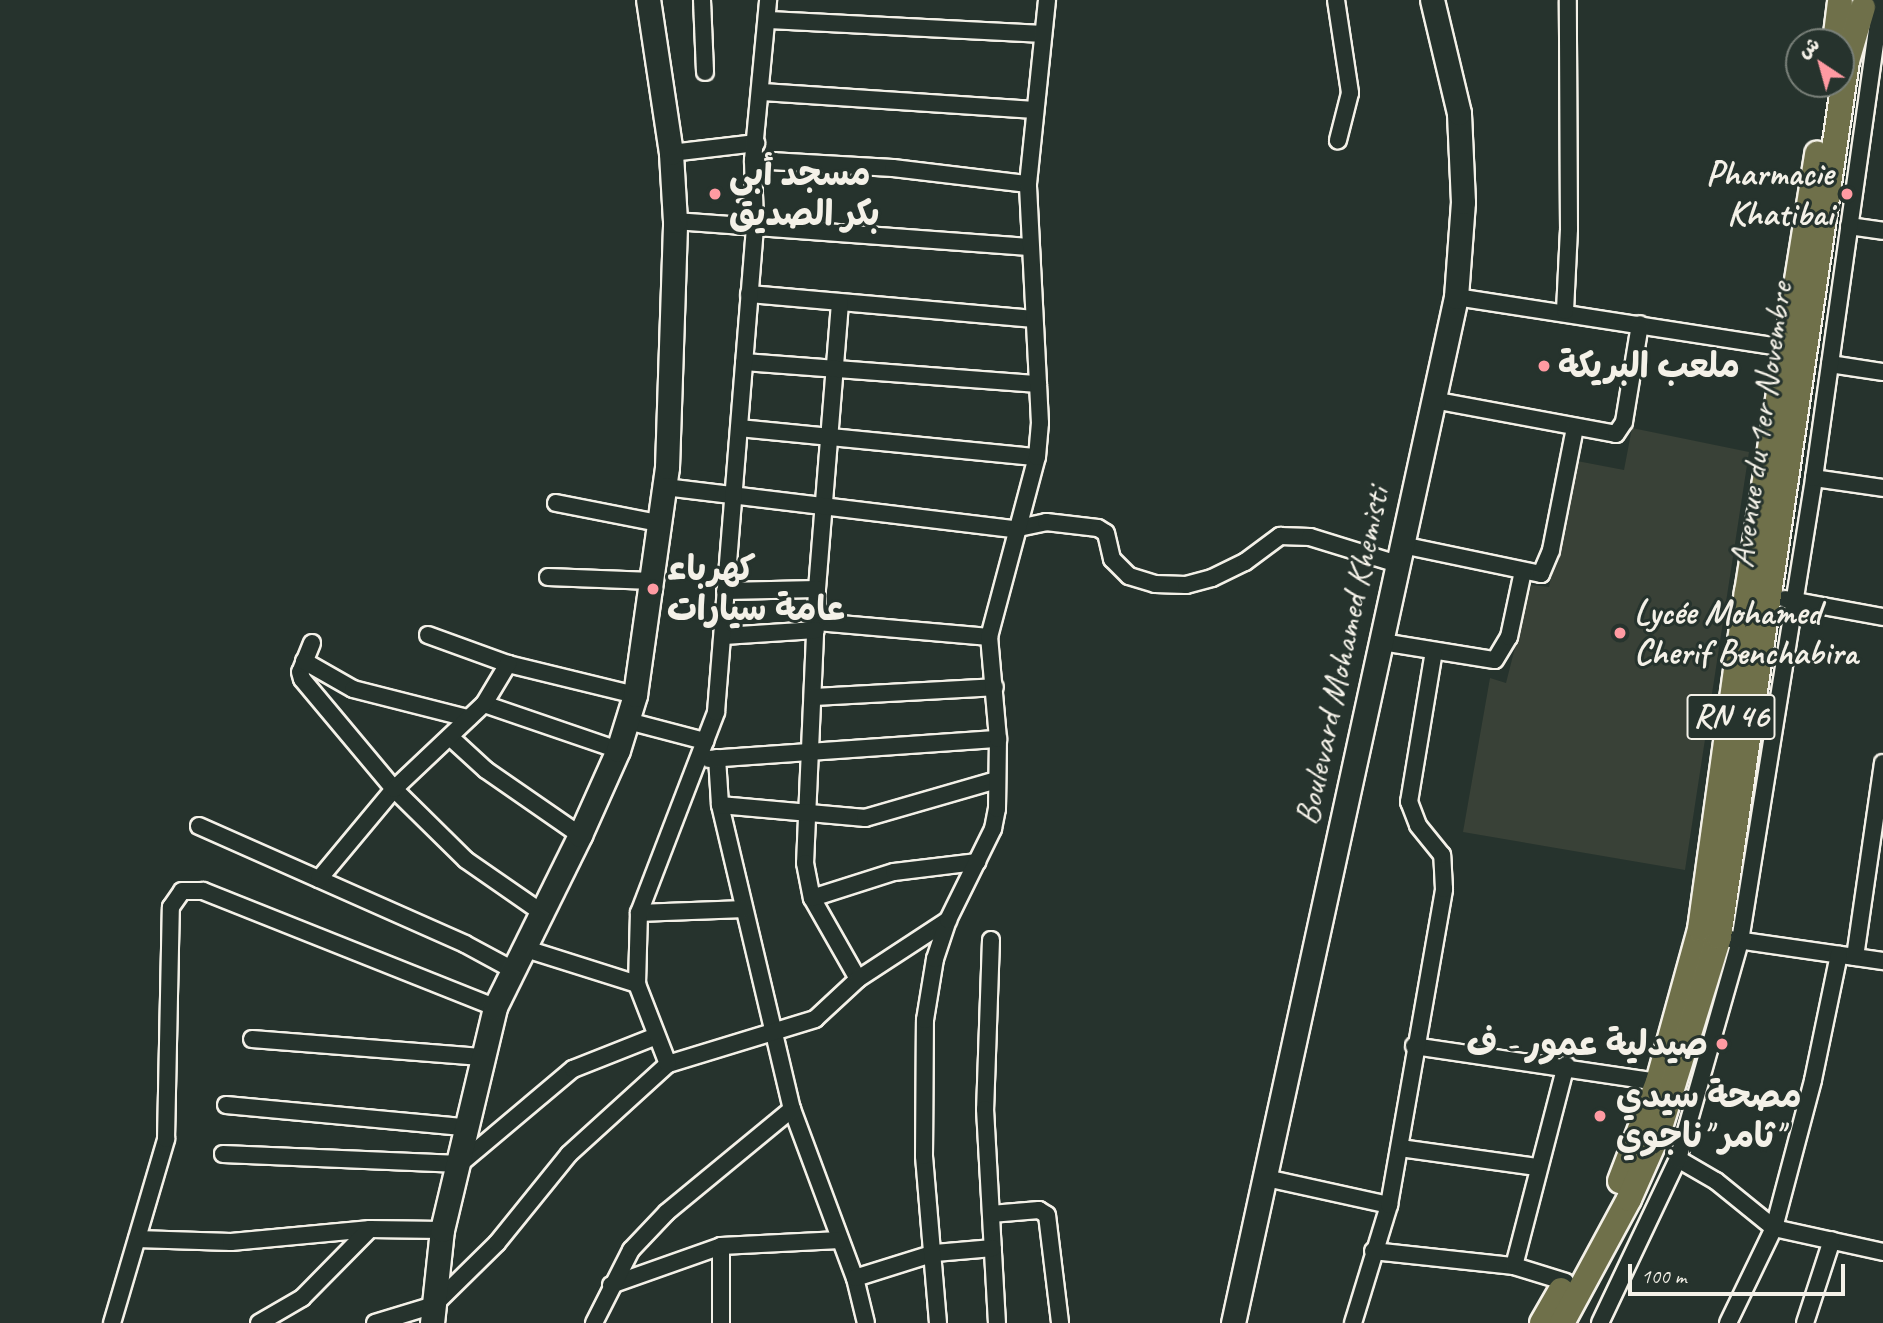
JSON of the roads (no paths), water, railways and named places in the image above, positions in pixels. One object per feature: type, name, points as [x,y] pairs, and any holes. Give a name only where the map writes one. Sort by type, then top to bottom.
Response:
[{"type":"main road","points":[[433,1314],[442,1230],[460,1164],[465,1126],[495,1007],[580,835],[618,750],[635,695],[664,487],[675,221],[671,153],[648,0]]},
{"type":"main road","name":"Boulevard Mohamed Khemisti","points":[[1233,1323],[1456,297],[1463,202],[1459,113],[1432,0]]},
{"type":"main road","points":[[1845,28],[1863,2]]},
{"type":"main road","name":"Avenue du 1er Novembre","points":[[1562,1323],[1629,1199],[1658,1134],[1729,939],[1782,599],[1847,61],[1863,2]]},
{"type":"main road","name":"Avenue du 1er Novembre","points":[[1542,1323],[1623,1176],[1658,1082],[1700,929],[1747,592],[1827,98]]},
{"type":"street","points":[[702,0],[705,72]]},
{"type":"street","points":[[668,1064],[654,1037],[637,984],[639,913],[716,712],[755,225],[753,160],[763,92],[768,0]]},
{"type":"street","points":[[938,1323],[921,1078],[934,959],[948,920],[993,829],[998,739],[989,637],[1014,529],[1037,457],[1038,384],[1032,318],[1028,184],[1041,34],[1047,0]]},
{"type":"street","points":[[1336,0],[1350,93],[1338,140]]},
{"type":"street","points":[[1564,311],[1569,229],[1568,0]]},
{"type":"street","points":[[1782,599],[1814,478],[1849,226],[1863,2]]},
{"type":"street","points":[[767,20],[1041,34]]},
{"type":"street","points":[[763,92],[1034,110]]},
{"type":"street","points":[[671,153],[756,143]]},
{"type":"street","points":[[753,160],[892,168],[1028,184]]},
{"type":"street","points":[[675,221],[1029,247]]},
{"type":"street","points":[[1849,226],[1883,231]]},
{"type":"street","points":[[749,295],[1032,318]]},
{"type":"street","points":[[1456,297],[1564,311],[1785,348]]},
{"type":"street","points":[[840,303],[817,589],[813,697],[807,750],[805,863],[812,898],[858,979]]},
{"type":"street","points":[[1433,400],[1611,435],[1620,430],[1640,324]]},
{"type":"street","points":[[744,362],[1038,384]]},
{"type":"street","points":[[1830,364],[1883,372]]},
{"type":"street","points":[[739,428],[1037,457]]},
{"type":"street","points":[[664,487],[824,504],[1014,529],[1046,522],[1098,528],[1106,533],[1112,559],[1129,576],[1155,584],[1186,585],[1212,578],[1245,562],[1280,536],[1310,537],[1400,555],[1541,574],[1547,566],[1575,428]]},
{"type":"street","points":[[1814,478],[1883,488]]},
{"type":"street","points":[[556,503],[658,523]]},
{"type":"street","points":[[1382,642],[1496,660],[1509,637],[1523,571]]},
{"type":"street","points":[[548,577],[652,581]]},
{"type":"street","points":[[725,591],[817,589]]},
{"type":"street","points":[[1747,592],[1883,617]]},
{"type":"street","points":[[724,636],[817,626],[989,637]]},
{"type":"street","points":[[428,635],[508,664],[635,695]]},
{"type":"street","points":[[312,643],[304,661],[302,680],[394,789],[466,860],[541,912]]},
{"type":"street","points":[[1353,1323],[1389,1205],[1414,1046],[1444,889],[1442,855],[1418,825],[1409,802],[1434,651]]},
{"type":"street","points":[[304,661],[353,689],[468,718]]},
{"type":"street","points":[[319,879],[394,789],[484,704],[508,664]]},
{"type":"street","points":[[813,697],[995,687]]},
{"type":"street","points":[[484,704],[618,750]]},
{"type":"street","points":[[628,721],[705,741]]},
{"type":"street","points":[[450,737],[486,770],[580,835]]},
{"type":"street","points":[[696,761],[807,750],[998,739]]},
{"type":"street","points":[[717,758],[720,806],[792,1109],[855,1278],[866,1323]]},
{"type":"street","points":[[1727,1323],[1774,1228],[1847,956],[1883,763]]},
{"type":"street","points":[[720,806],[865,818],[997,780]]},
{"type":"street","points":[[199,826],[513,970]]},
{"type":"street","points":[[812,898],[894,872],[977,862]]},
{"type":"street","points":[[112,1323],[166,1139],[172,907],[182,891],[203,891],[495,1007]]},
{"type":"street","points":[[639,913],[744,909]]},
{"type":"street","points":[[374,1323],[433,1314],[498,1243],[569,1154],[668,1064],[774,1035],[815,1019],[858,979],[948,920]]},
{"type":"street","points":[[1600,1323],[1678,1159],[1729,939],[1883,961]]},
{"type":"street","points":[[991,940],[985,1109],[997,1323]]},
{"type":"street","points":[[523,948],[637,984]]},
{"type":"street","points":[[223,1154],[460,1164],[573,1069],[654,1037]]},
{"type":"street","points":[[252,1039],[481,1057]]},
{"type":"street","points":[[1414,1046],[1566,1065],[1658,1082]]},
{"type":"street","points":[[1514,1266],[1537,1167],[1566,1065]]},
{"type":"street","points":[[226,1105],[465,1126]]},
{"type":"street","points":[[594,1323],[631,1250],[667,1212],[792,1109]]},
{"type":"street","points":[[1400,1148],[1537,1167]]},
{"type":"street","points":[[1678,1159],[1716,1181],[1774,1228],[1883,1252]]},
{"type":"street","points":[[1266,1178],[1389,1205]]},
{"type":"street","points":[[991,1214],[1039,1210],[1047,1215],[1060,1323]]},
{"type":"street","points":[[137,1240],[231,1242],[370,1229],[442,1230]]},
{"type":"street","points":[[259,1323],[302,1298],[370,1229]]},
{"type":"street","points":[[611,1285],[721,1246],[840,1240]]},
{"type":"street","points":[[1805,1323],[1832,1240]]},
{"type":"street","points":[[721,1246],[721,1323]]},
{"type":"street","points":[[855,1278],[935,1253],[993,1248]]},
{"type":"street","points":[[1373,1251],[1514,1266],[1566,1282]]},
{"type":"place","name":"مسجد أبي بكر الصديق","points":[[715,194]]},
{"type":"place","name":"Pharmacie Khatibai","points":[[1847,194]]},
{"type":"place","name":"ملعب البريكة","points":[[1544,366]]},
{"type":"place","name":"كهرباء عامة سيارات","points":[[653,589]]},
{"type":"place","name":"Lycée Mohamed Cherif Benchabira","points":[[1620,633]]},
{"type":"place","name":"صيدلية عمور - ف","points":[[1722,1044]]},
{"type":"place","name":"مصحة سيدي ثامر \"ناجوي\"","points":[[1600,1116]]}]
